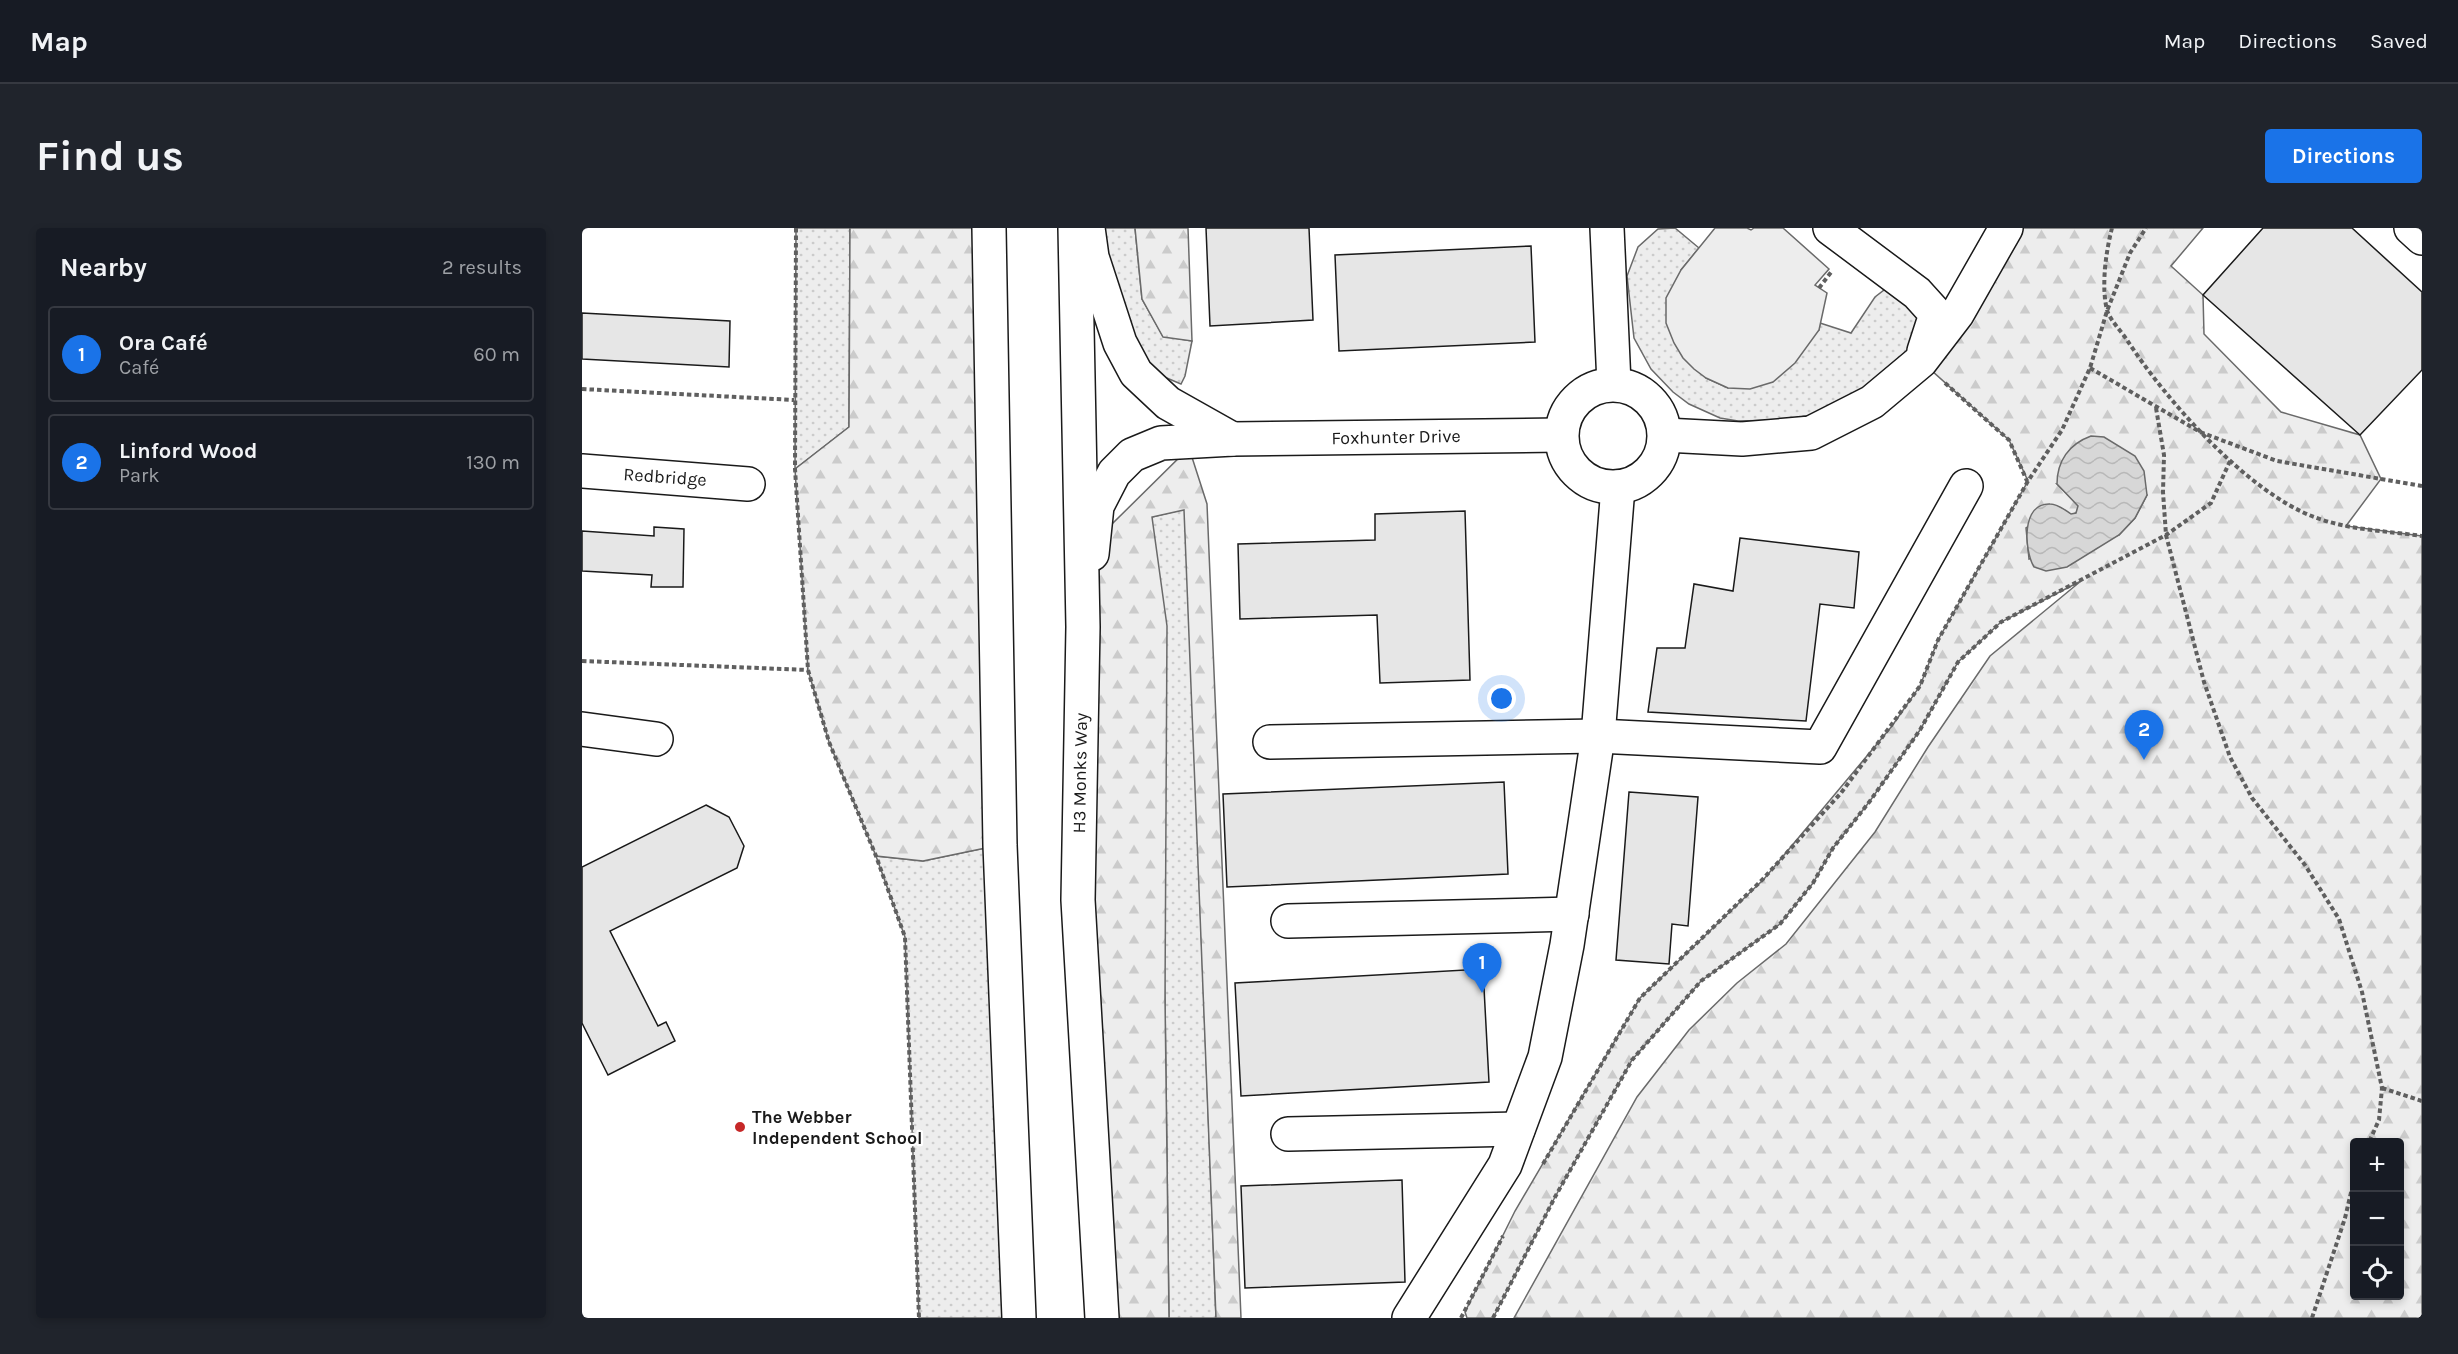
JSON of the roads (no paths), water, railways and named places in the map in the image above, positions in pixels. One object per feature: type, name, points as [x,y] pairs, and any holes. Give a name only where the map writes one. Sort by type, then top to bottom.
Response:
[{"type":"main road","points":[[989,228],[1000,845],[1019,1318]]},
{"type":"main road","name":"H3 Monks Way","points":[[1076,228],[1083,627],[1078,900],[1102,1318]]},
{"type":"main road","name":"Foxhunter Drive","points":[[1088,228],[1092,257],[1117,332],[1136,373],[1168,404],[1233,439]]},
{"type":"main road","points":[[1607,228],[1614,384]]},
{"type":"main road","points":[[1830,228],[1917,293],[1936,314],[1921,362]]},
{"type":"main road","points":[[1665,435],[1742,439],[1811,433],[1872,402],[1921,362],[1957,314],[2006,228]]},
{"type":"main road","points":[[2411,228],[2422,238]]},
{"type":"main road","points":[[1614,384],[1636,390],[1655,405],[1664,423],[1665,435],[1660,457],[1644,479],[1618,487],[1600,487],[1578,475],[1564,453],[1560,435],[1564,419],[1573,404],[1593,389],[1614,384]]},
{"type":"main road","name":"Foxhunter Drive","points":[[1083,627],[1098,506],[1114,473],[1132,455],[1161,443],[1233,439],[1560,435]]},
{"type":"main road","name":"Redbridge","points":[[582,471],[748,484]]},
{"type":"main road","points":[[1270,742],[1598,736],[1820,747],[1966,486]]},
{"type":"main road","points":[[1409,1318],[1505,1166],[1545,1057],[1572,914],[1598,736],[1618,487]]},
{"type":"main road","points":[[582,729],[656,739]]},
{"type":"main road","points":[[1287,921],[1572,914]]},
{"type":"main road","points":[[1288,1134],[1518,1129]]},
{"type":"water","points":[[2091,436],[2104,437],[2135,456],[2144,471],[2147,495],[2135,518],[2119,535],[2067,567],[2046,571],[2034,567],[2027,539],[2030,519],[2034,511],[2050,504],[2059,506],[2071,514],[2076,513],[2078,506],[2057,484],[2059,468],[2066,454],[2076,444]]},
{"type":"place","name":"Linford Wood","points":[[2144,760]]},
{"type":"place","name":"Ora Café","points":[[1482,993]]},
{"type":"place","name":"The Webber Independent School","points":[[740,1127]]}]
